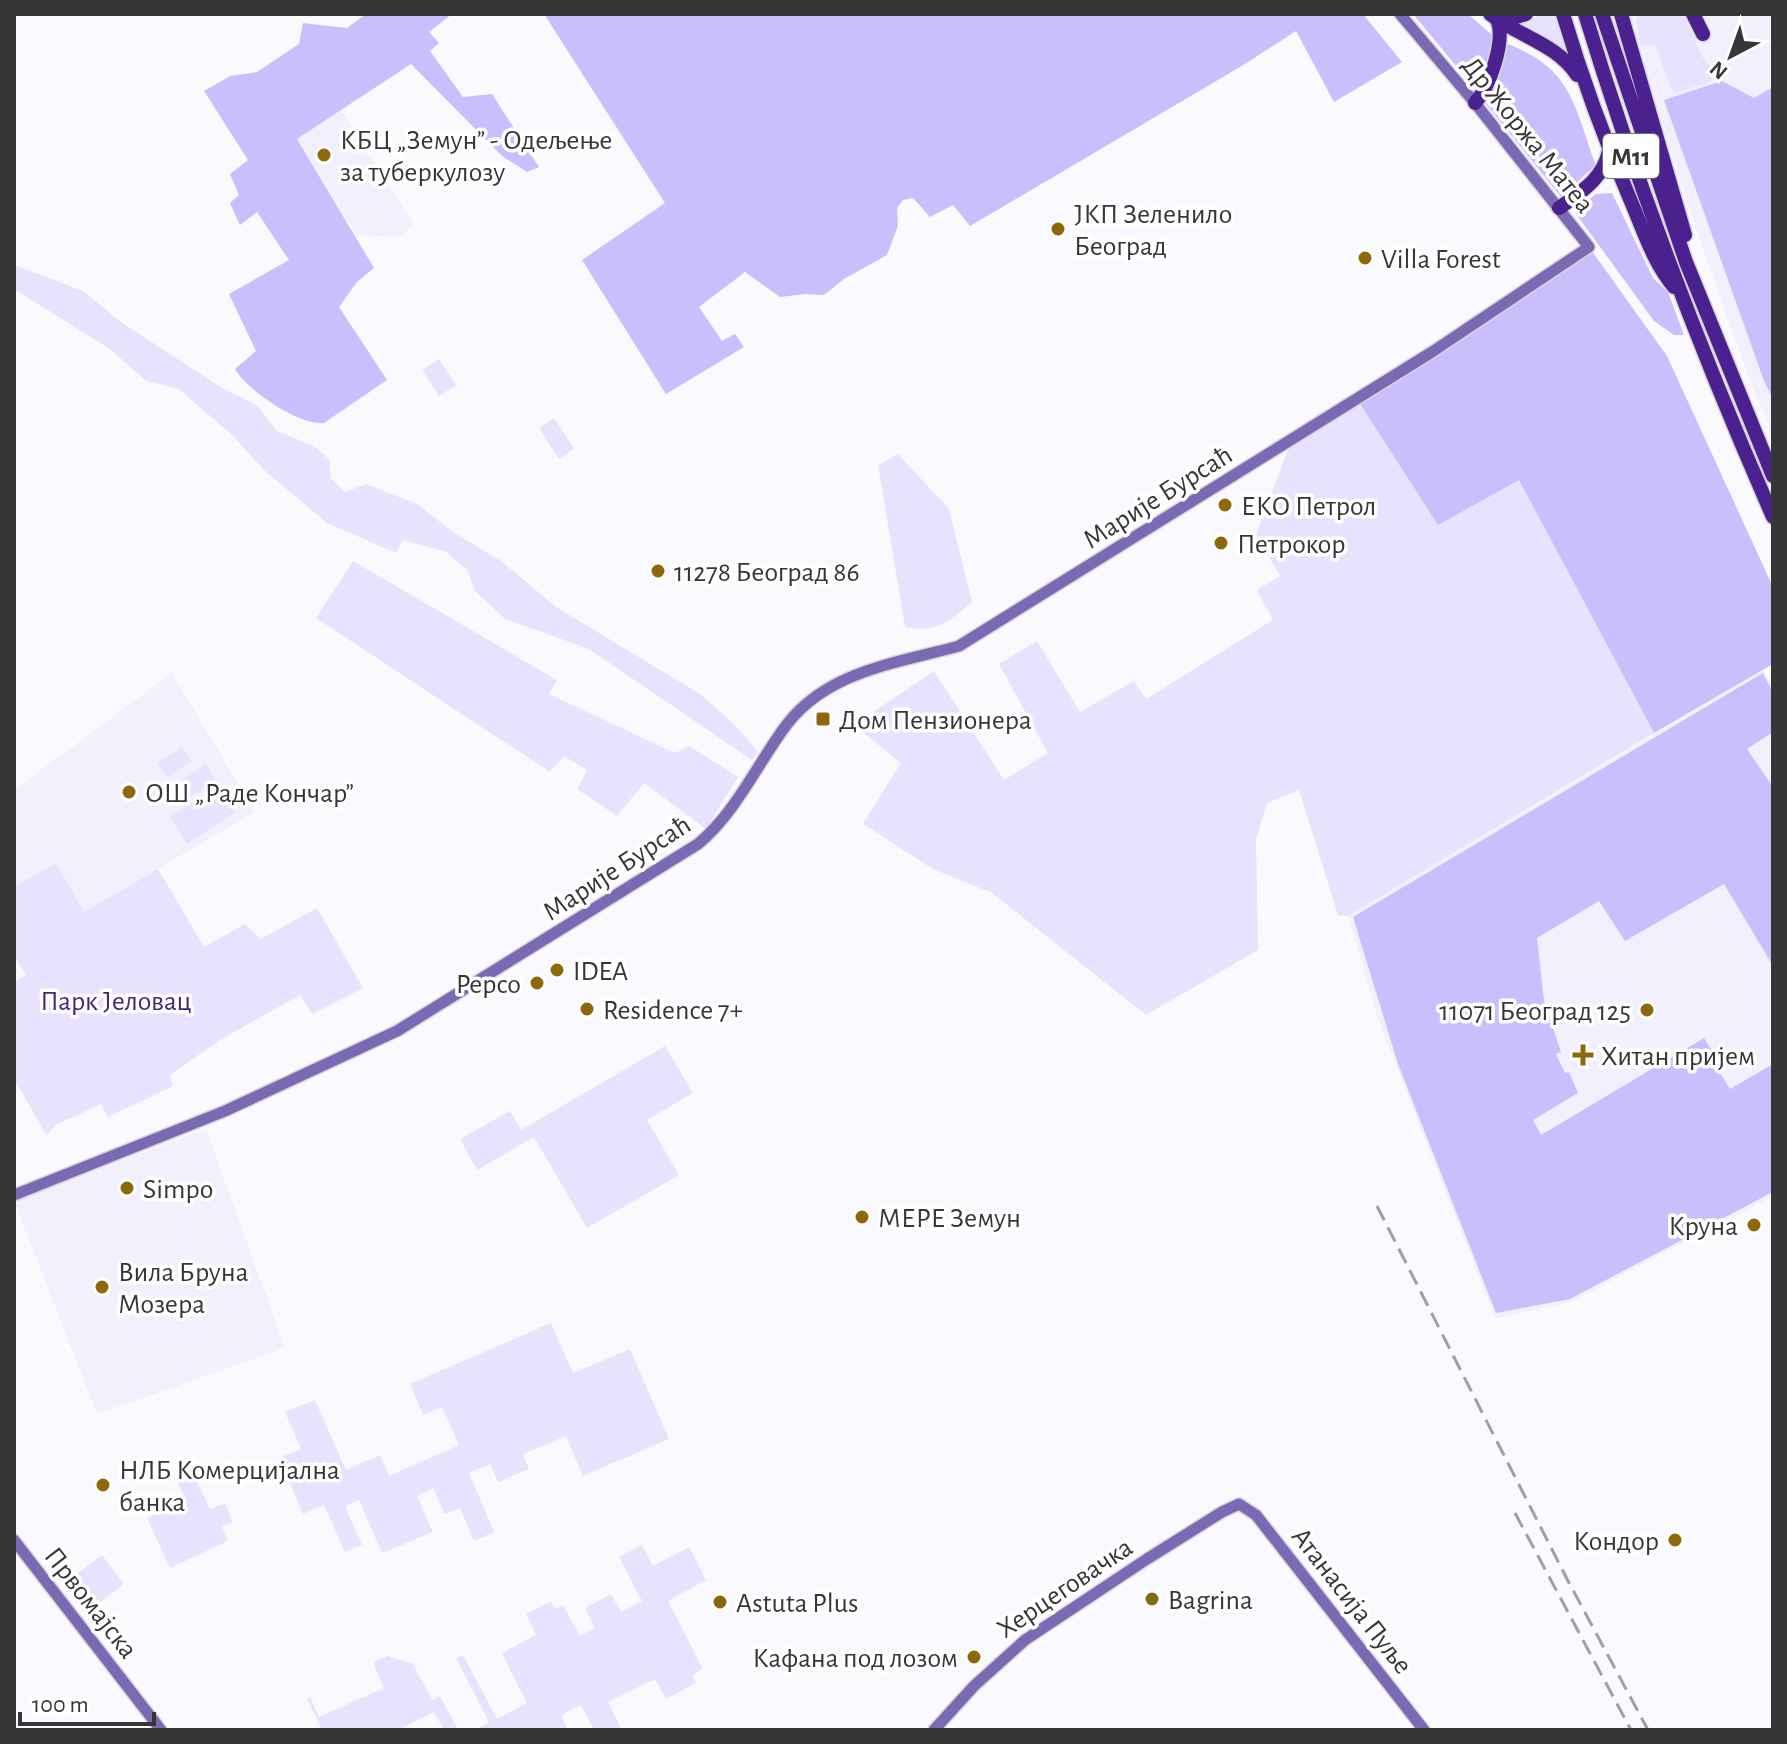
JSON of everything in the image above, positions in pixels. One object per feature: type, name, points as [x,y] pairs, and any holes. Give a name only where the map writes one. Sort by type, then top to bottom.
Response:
[{"type":"highway","points":[[1494,16],[1507,20],[1526,14]]},
{"type":"highway","points":[[1563,14],[1609,151],[1662,271],[1682,296]]},
{"type":"highway","name":"M11","points":[[1585,14],[1617,118],[1682,296],[1773,517]]},
{"type":"highway","name":"M11","points":[[1602,14],[1686,262],[1773,476]]},
{"type":"highway","points":[[1621,14],[1678,207],[1689,254],[1686,262]]},
{"type":"highway","points":[[1627,33],[1630,14]]},
{"type":"highway","points":[[1693,14],[1703,34]]},
{"type":"highway","points":[[1475,103],[1486,88],[1499,43],[1501,32],[1494,16]]},
{"type":"highway","points":[[1494,16],[1556,52],[1573,67],[1585,87]]},
{"type":"highway","points":[[1559,208],[1589,186],[1602,171],[1609,151]]},
{"type":"highway","points":[[1589,186],[1609,184],[1631,201]]},
{"type":"street","name":"Др Жоржа Матеа","points":[[1400,14],[1589,247]]},
{"type":"street","name":"Марије Бурсаћ","points":[[14,1195],[236,1106],[397,1031],[678,859],[707,837],[732,807],[791,719],[806,704],[838,682],[875,666],[959,646],[1432,352],[1589,247]]},
{"type":"street","name":"Херцеговачка","points":[[934,1730],[998,1662],[1038,1630],[1212,1517],[1239,1504]]},
{"type":"street","name":"Атанасија Пуље","points":[[1239,1504],[1260,1521],[1424,1730]]},
{"type":"street","name":"Првомајска","points":[[14,1540],[161,1730]]},
{"type":"shaded area","points":[[366,14],[452,14],[429,32],[439,43],[430,51],[463,97],[492,94],[539,167],[527,172],[502,156],[411,64],[297,139],[374,268],[357,282],[339,307],[387,380],[324,423],[313,422],[275,405],[250,387],[235,369],[256,351],[229,294],[289,260],[257,212],[240,225],[230,203],[239,195],[230,174],[248,160],[204,91],[230,76],[257,72],[299,44],[303,23],[347,28]]},
{"type":"shaded area","points":[[544,14],[1363,14],[1402,62],[1334,102],[1296,31],[970,226],[953,205],[930,217],[913,198],[903,200],[897,208],[898,226],[887,255],[844,279],[824,295],[780,297],[745,272],[699,307],[722,341],[735,334],[744,347],[666,394],[582,260],[665,203]]},
{"type":"shaded area","points":[[1413,14],[1468,14],[1493,36],[1495,43],[1477,91]]},
{"type":"shaded area","points":[[1627,14],[1773,14],[1773,435],[1750,381],[1694,223]]},
{"type":"shaded area","points":[[1508,44],[1546,65],[1568,91],[1596,165],[1561,197],[1486,104]]},
{"type":"shaded area","points":[[1722,81],[1754,98],[1773,87],[1773,399],[1664,100]]},
{"type":"shaded area","points":[[341,110],[414,225],[399,237],[356,235],[297,139]]},
{"type":"shaded area","points":[[1612,193],[1653,278],[1668,292],[1684,335],[1674,335],[1654,321],[1574,211],[1596,194]]},
{"type":"shaded area","points":[[1589,247],[1667,356],[1773,587],[1773,664],[1654,733],[1519,480],[1438,525],[1359,402]]},
{"type":"shaded area","points":[[1763,670],[1773,688],[1773,1196],[1571,1302],[1495,1319],[1378,1019],[1348,916]]},
{"type":"shaded area","name":"ОШ „Раде Кончар”","points":[[172,673],[255,812],[84,912],[56,863],[14,887],[14,790]]},
{"type":"shaded area","points":[[1763,673],[1773,693],[1773,732],[1747,749],[1773,787],[1773,966],[1724,884],[1625,941],[1599,901],[1537,938],[1544,1001],[1561,1052],[1556,1054],[1565,1073],[1569,1072],[1578,1093],[1533,1120],[1541,1135],[1704,1038],[1718,1061],[1714,1063],[1730,1089],[1773,1064],[1773,1192],[1570,1299],[1496,1313],[1398,1064],[1353,917]]},
{"type":"shaded area","points":[[206,1129],[285,1348],[97,1414],[14,1201]]},
{"type":"green space","points":[[1541,14],[1559,14],[1570,54],[1543,36],[1511,23],[1523,24]]},
{"type":"green space","points":[[1639,14],[1683,14],[1703,58],[1719,76],[1707,83],[1673,93],[1655,45],[1641,46],[1636,20]]},
{"type":"green space","points":[[14,265],[83,291],[121,322],[222,388],[257,405],[277,431],[314,446],[329,459],[331,479],[345,492],[366,484],[417,504],[453,532],[501,561],[556,607],[700,694],[736,726],[758,752],[752,760],[589,649],[505,619],[475,591],[467,570],[446,552],[403,540],[396,553],[327,523],[264,470],[231,434],[179,389],[146,381],[110,349],[14,289]]},
{"type":"green space","points":[[439,359],[456,385],[439,396],[422,370]]},
{"type":"green space","points":[[1359,402],[1519,480],[1654,733],[1348,916],[1338,915],[1299,790],[1267,803],[1256,839],[1258,950],[1146,1015],[992,893],[933,869],[863,824],[901,763],[854,725],[934,671],[1004,780],[1048,753],[999,664],[1037,641],[1080,712],[1134,681],[1146,699],[1273,620],[1257,590],[1280,576],[1256,534],[1289,447]]},
{"type":"green space","points":[[554,418],[574,449],[559,459],[539,428]]},
{"type":"green space","points":[[898,454],[949,509],[972,602],[934,627],[905,627],[878,465]]},
{"type":"green space","points":[[353,561],[557,680],[549,694],[675,753],[689,746],[738,777],[706,829],[644,783],[617,816],[577,789],[587,770],[564,756],[550,772],[316,618]]},
{"type":"green space","points":[[182,747],[192,761],[168,778],[158,763]]},
{"type":"green space","points":[[206,764],[216,780],[183,802],[172,786]]},
{"type":"green space","points":[[218,786],[235,813],[187,844],[170,817]]},
{"type":"green space","name":"Парк Јеловац","points":[[56,863],[84,912],[158,869],[204,947],[245,924],[261,939],[317,908],[363,988],[312,1014],[300,995],[220,1040],[169,1076],[173,1086],[108,1117],[101,1104],[56,1125],[46,1135],[14,1078],[14,982],[26,975],[14,955],[14,887]]},
{"type":"green space","points":[[665,1046],[693,1093],[647,1120],[679,1175],[587,1228],[534,1137],[477,1170],[460,1139],[510,1111],[521,1130]]},
{"type":"green space","points":[[551,1323],[573,1373],[630,1349],[669,1439],[583,1476],[566,1436],[523,1454],[529,1469],[498,1482],[490,1464],[469,1473],[494,1532],[474,1541],[460,1508],[445,1514],[433,1488],[417,1496],[433,1532],[382,1553],[359,1500],[345,1506],[362,1545],[345,1552],[324,1505],[303,1514],[279,1458],[301,1449],[285,1412],[315,1400],[346,1470],[380,1455],[389,1476],[459,1445],[442,1407],[423,1415],[410,1384]]},
{"type":"green space","points":[[193,1473],[210,1509],[225,1503],[233,1522],[222,1527],[228,1541],[170,1568],[147,1518],[186,1501],[177,1480]]},
{"type":"green space","points":[[642,1545],[653,1566],[689,1547],[706,1580],[668,1601],[703,1669],[692,1675],[696,1683],[666,1699],[655,1679],[608,1702],[621,1729],[618,1730],[594,1730],[581,1705],[561,1715],[568,1730],[474,1730],[489,1722],[456,1658],[463,1655],[497,1719],[527,1703],[502,1653],[536,1635],[526,1614],[551,1601],[555,1609],[563,1605],[580,1636],[595,1628],[585,1608],[611,1594],[621,1612],[642,1601],[619,1557]]},
{"type":"green space","points":[[102,1555],[124,1584],[97,1605],[74,1576]]},
{"type":"green space","points":[[388,1656],[413,1664],[432,1700],[440,1696],[458,1730],[444,1730],[434,1712],[398,1730],[322,1730],[307,1698],[310,1697],[319,1717],[384,1688],[373,1662]]},
{"type":"railway","points":[[1377,1206],[1567,1579],[1648,1730]]},
{"type":"railway","points":[[1515,1513],[1631,1730]]},
{"type":"place","name":"КБЦ „Земун” - Одељење за туберкулозу","points":[[324,155]]},
{"type":"place","name":"ЈКП Зеленило Београд","points":[[1058,229]]},
{"type":"place","name":"Villa Forest","points":[[1365,258]]},
{"type":"place","name":"ЕКО Петрол","points":[[1225,505]]},
{"type":"place","name":"Петрокор","points":[[1221,543]]},
{"type":"place","name":"11278 Београд 86","points":[[658,571]]},
{"type":"place","name":"Дом Пензионера","points":[[823,719]]},
{"type":"place","name":"ОШ „Раде Кончар”","points":[[129,792]]},
{"type":"place","name":"IDEA","points":[[557,970]]},
{"type":"place","name":"Pepco","points":[[537,983]]},
{"type":"place","name":"Residence 7+","points":[[587,1009]]},
{"type":"place","name":"11071 Београд 125","points":[[1647,1010]]},
{"type":"place","name":"Хитан пријем","points":[[1583,1055]]},
{"type":"place","name":"Simpo","points":[[127,1188]]},
{"type":"place","name":"МЕРЕ Земун","points":[[862,1217]]},
{"type":"place","name":"Круна","points":[[1754,1225]]},
{"type":"place","name":"Вила Бруна Мозера","points":[[102,1287]]},
{"type":"place","name":"НЛБ Комерцијална банка","points":[[103,1485]]},
{"type":"place","name":"Кондор","points":[[1675,1540]]},
{"type":"place","name":"Bagrina","points":[[1152,1599]]},
{"type":"place","name":"Astuta Plus","points":[[720,1602]]},
{"type":"place","name":"Кафана под лозом","points":[[974,1657]]}]
